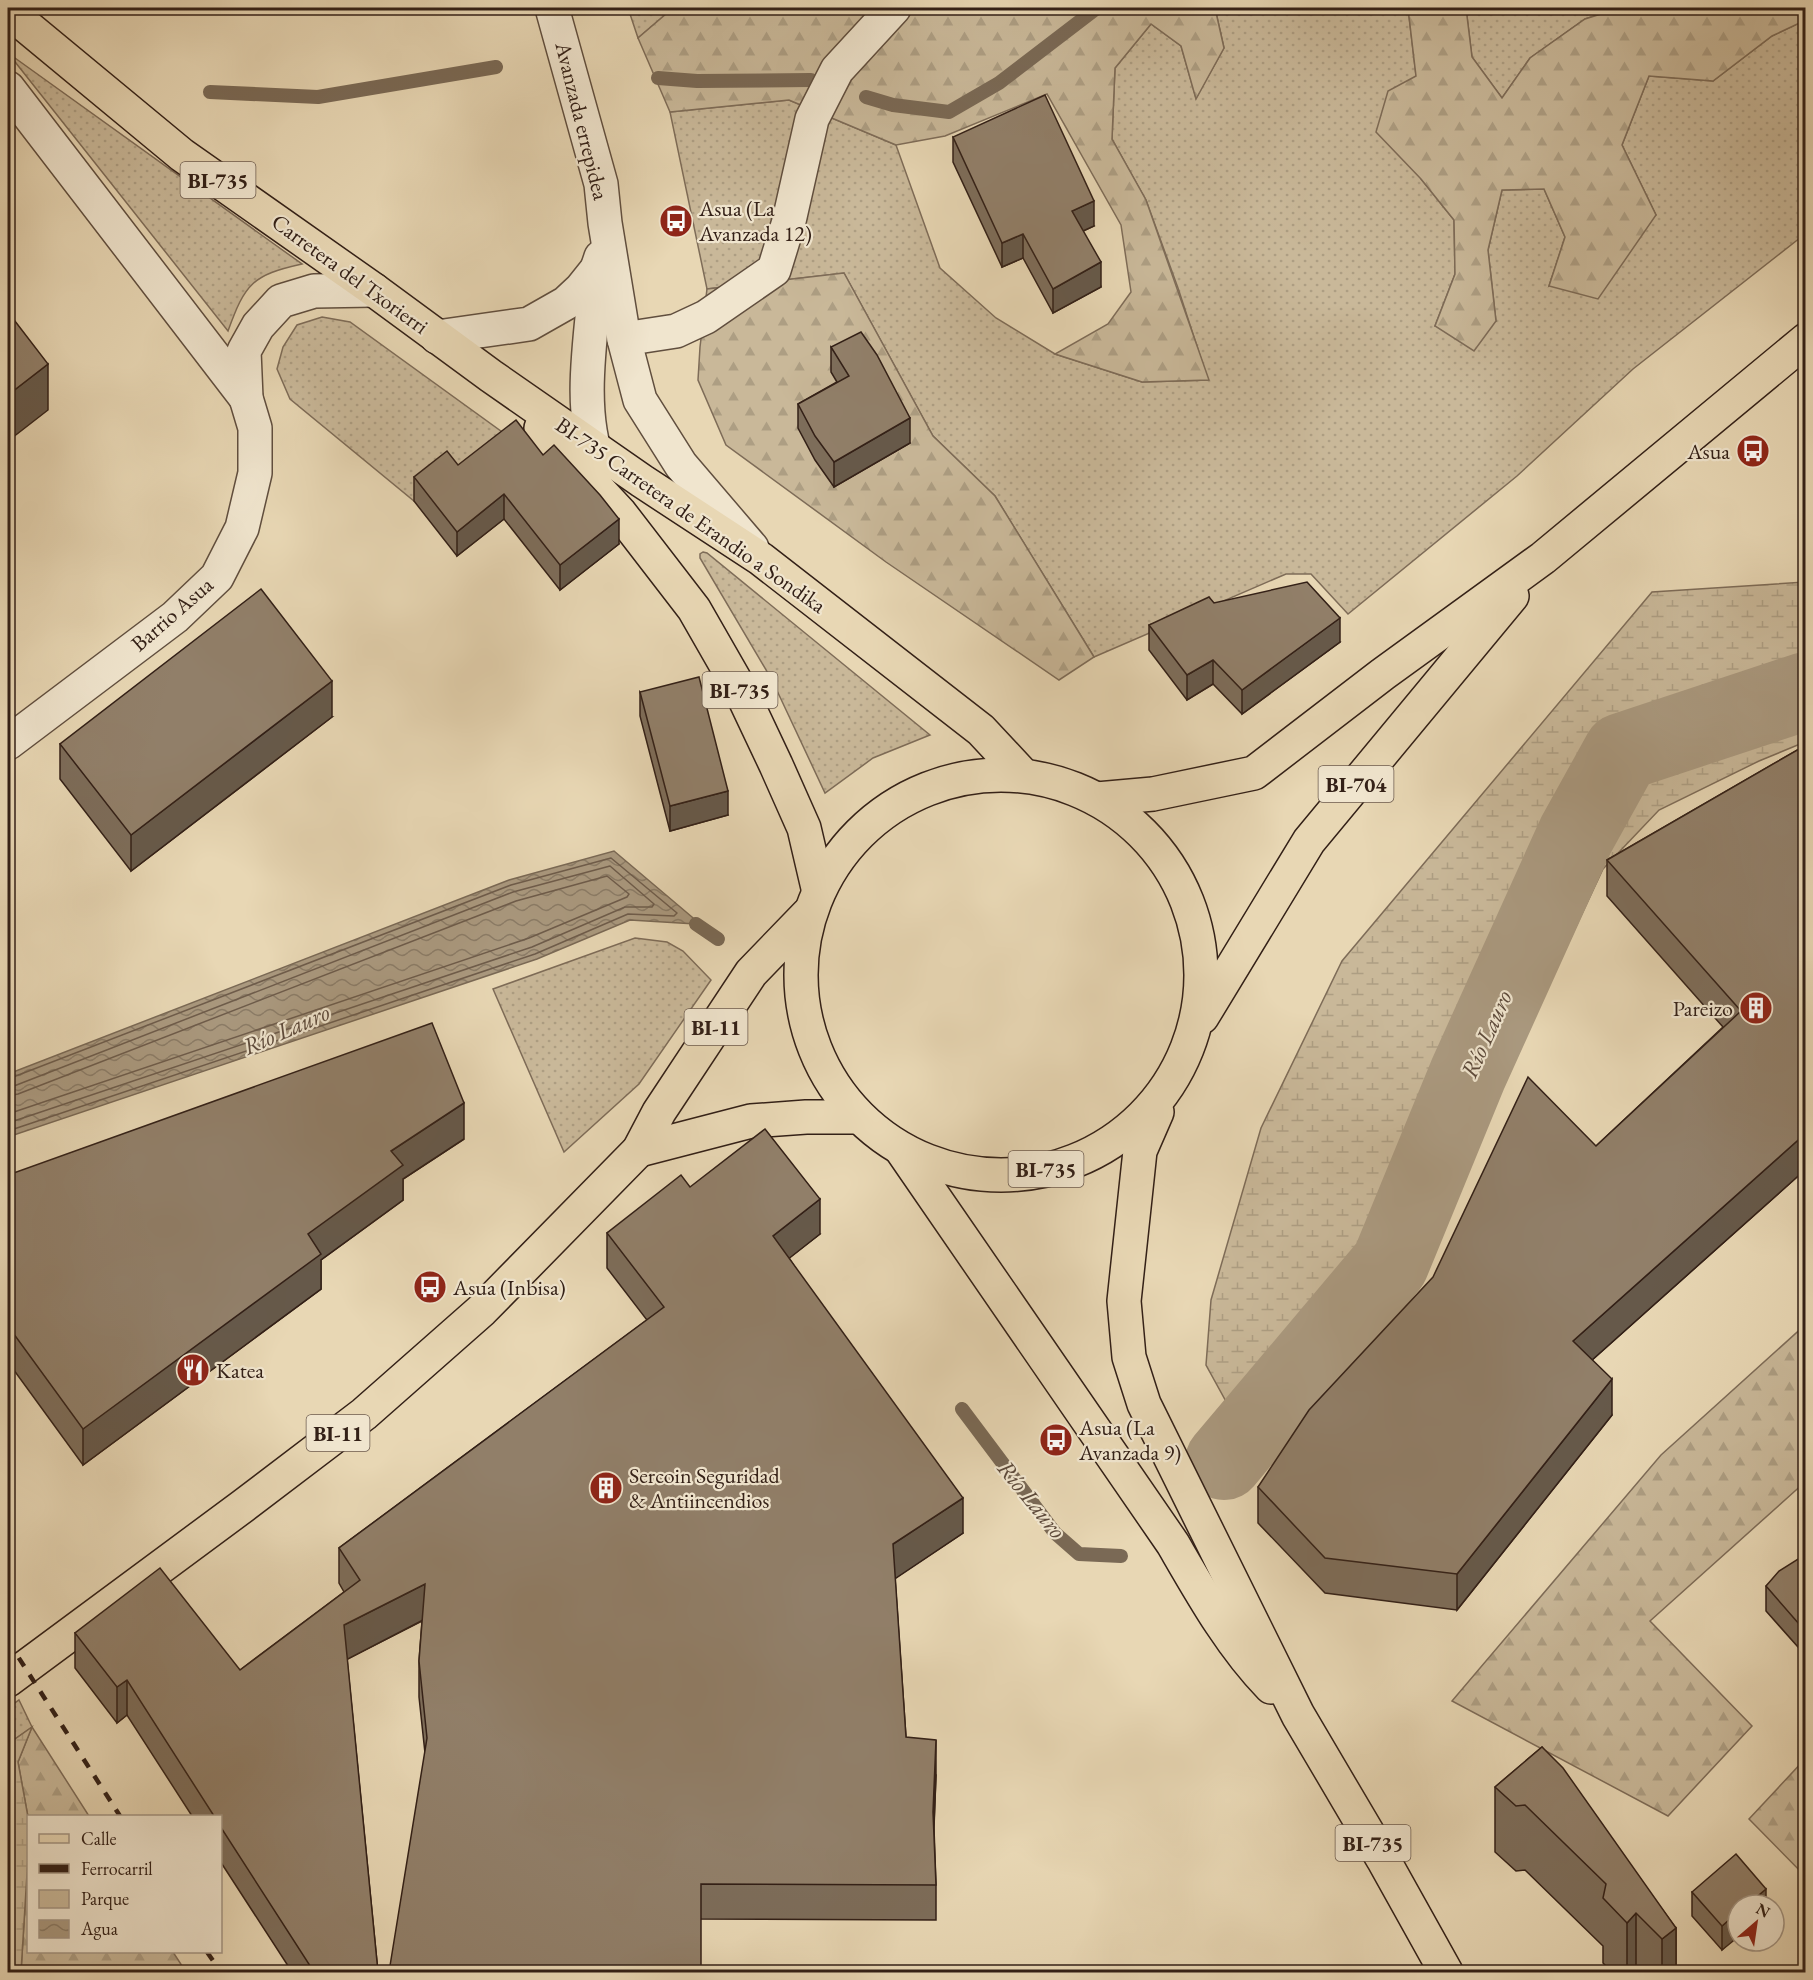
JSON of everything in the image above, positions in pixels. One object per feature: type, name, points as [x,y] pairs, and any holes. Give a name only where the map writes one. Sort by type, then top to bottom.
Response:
[{"type":"main road","name":"Carretera del Txorierri","points":[[8,11],[182,155],[437,337]]},
{"type":"main road","name":"BI-735 Carretera de Erandio a Sondika","points":[[437,337],[761,559],[981,730],[1023,775]]},
{"type":"main road","name":"BI-704","points":[[1097,799],[1153,794],[1254,773],[1383,674],[1543,558],[1806,340]]},
{"type":"main road","name":"BI-735 Carretera de Erandio a Sondika","points":[[491,376],[575,462],[620,513],[694,609],[741,691],[804,828],[813,901]]},
{"type":"main road","name":"BI-704","points":[[1195,1029],[1309,841],[1543,558]]},
{"type":"main road","name":"BI-735","points":[[1166,1092],[1125,1134],[1074,1163],[1017,1176],[958,1172],[903,1152],[857,1117],[825,1072],[805,1022],[799,968],[813,901],[853,837],[903,798],[961,777],[1023,775],[1061,783],[1097,799],[1141,830],[1179,882],[1195,922],[1203,975],[1195,1029],[1140,1151],[1124,1301],[1129,1357],[1149,1414],[1298,1715],[1446,1972]]},
{"type":"main road","name":"BI-11","points":[[8,1680],[364,1414],[482,1310],[639,1150],[659,1112],[752,973],[813,901]]},
{"type":"main road","points":[[639,1150],[751,1121],[806,1117],[857,1117]]},
{"type":"main road","name":"BI-735","points":[[903,1152],[1173,1544],[1206,1601],[1249,1665],[1298,1715]]},
{"type":"street","points":[[624,339],[676,331],[706,317],[774,270],[789,221],[812,119],[837,70],[894,8]]},
{"type":"street","name":"Avanzada errepidea","points":[[549,15],[601,184],[624,339],[640,400],[681,465],[761,559]]},
{"type":"street","name":"Barrio Asua","points":[[8,88],[246,398]]},
{"type":"street","points":[[608,236],[597,269],[587,396],[588,424],[596,458],[620,513]]},
{"type":"street","points":[[437,337],[529,324],[566,303],[597,269]]},
{"type":"street","name":"Barrio Asua","points":[[8,743],[175,617],[217,577],[242,528],[255,473],[255,428],[246,398],[244,351],[258,326],[281,301],[314,291],[374,290]]},
{"type":"green space","points":[[628,8],[673,8],[638,38]]},
{"type":"green space","points":[[673,8],[1215,8],[1224,48],[1196,99],[1181,46],[1151,24],[1115,68],[1112,139],[1146,200],[1209,380],[1142,382],[1055,354],[1108,324],[1131,292],[1121,225],[1047,94],[945,136],[896,145],[789,100],[670,112],[638,38]]},
{"type":"green space","points":[[1215,8],[1408,8],[1416,76],[1421,179],[1454,220],[1455,274],[1435,326],[1496,321],[1488,250],[1502,190],[1544,189],[1565,237],[1549,286],[1656,215],[1622,145],[1649,76],[1713,81],[1772,36],[1805,20],[1805,234],[1633,369],[1517,476],[1348,614],[1311,574],[1286,574],[1094,657],[995,496],[933,436],[844,273],[707,289],[670,112],[789,100],[896,145],[940,268],[996,318],[1055,354],[1142,382],[1208,380],[1146,200],[1112,139],[1115,68],[1151,24],[1181,46],[1196,98],[1224,48]]},
{"type":"green space","points":[[1408,8],[1466,8],[1472,57],[1502,98],[1530,58],[1585,19],[1620,8],[1805,8],[1806,20],[1772,36],[1713,81],[1649,76],[1622,145],[1656,215],[1598,299],[1549,286],[1565,237],[1544,189],[1502,190],[1488,250],[1496,321],[1474,351],[1435,326],[1455,274],[1454,220],[1421,179],[1376,132],[1388,91],[1416,76]]},
{"type":"green space","points":[[1466,8],[1620,8],[1585,19],[1530,58],[1502,98],[1472,57]]},
{"type":"green space","points":[[8,53],[302,264],[272,272],[253,284],[240,302],[228,331]]},
{"type":"green space","points":[[844,273],[933,436],[995,496],[1094,657],[1059,680],[886,562],[726,445],[698,380],[707,289]]},
{"type":"green space","points":[[322,317],[350,322],[523,447],[447,475],[414,501],[290,399],[277,369],[283,347],[297,325]]},
{"type":"green space","points":[[703,552],[930,735],[873,758],[825,793],[772,680],[700,558]]},
{"type":"green space","points":[[1805,582],[1805,742],[1759,761],[1659,810],[1603,869],[1402,1297],[1248,1473],[1245,1436],[1206,1365],[1211,1300],[1261,1128],[1342,961],[1652,592]]},
{"type":"green space","points":[[635,938],[667,942],[683,951],[711,980],[639,1084],[564,1152],[493,989]]},
{"type":"green space","points":[[1805,1325],[1805,1482],[1650,1621],[1752,1726],[1668,1816],[1452,1701],[1661,1455]]},
{"type":"green space","points":[[19,1700],[32,1727],[8,1744],[8,1708]]},
{"type":"green space","points":[[32,1727],[88,1815],[28,1815],[18,1762]]},
{"type":"green space","points":[[32,1727],[18,1762],[28,1815],[27,1873],[21,1972],[8,1972],[8,1744]]},
{"type":"green space","points":[[1805,1759],[1805,1876],[1749,1819]]},
{"type":"green space","points":[[27,1873],[27,1953],[174,1953],[186,1972],[21,1972]]},
{"type":"water","points":[[614,851],[718,939],[696,924],[630,920],[537,959],[8,1137],[8,1074],[509,880]]},
{"type":"building","points":[[1045,95],[1094,201],[1072,211],[1101,262],[1053,289],[1023,234],[1002,243],[953,137]]},
{"type":"building","points":[[8,312],[48,364],[8,395]]},
{"type":"building","points":[[861,332],[877,355],[910,418],[834,462],[815,436],[798,404],[849,376],[831,347]]},
{"type":"building","points":[[516,420],[543,455],[554,445],[619,519],[560,565],[504,494],[457,532],[414,477],[447,451],[458,465]]},
{"type":"building","points":[[1307,582],[1340,618],[1242,690],[1213,660],[1187,675],[1149,625],[1209,597],[1214,603]]},
{"type":"building","points":[[261,589],[332,681],[131,835],[60,744]]},
{"type":"building","points":[[699,677],[728,791],[670,806],[640,692]]},
{"type":"building","points":[[1806,745],[1806,1133],[1573,1341],[1612,1379],[1457,1574],[1325,1558],[1258,1487],[1309,1410],[1433,1277],[1528,1077],[1596,1146],[1741,1011],[1607,860]]},
{"type":"building","points":[[432,1023],[464,1103],[391,1151],[403,1165],[308,1234],[321,1254],[83,1429],[8,1326],[8,1175]]},
{"type":"building","points":[[765,1129],[820,1199],[773,1236],[963,1498],[893,1544],[906,1737],[936,1740],[933,1812],[936,1885],[701,1884],[701,1972],[389,1972],[427,1738],[419,1661],[425,1584],[344,1625],[378,1972],[314,1972],[222,1829],[222,1815],[213,1815],[127,1680],[117,1687],[75,1633],[160,1568],[240,1670],[360,1580],[339,1548],[664,1307],[607,1233],[681,1175],[690,1187]]},
{"type":"building","points":[[1806,1554],[1806,1632],[1766,1586],[1779,1571]]},
{"type":"building","points":[[1542,1747],[1563,1768],[1676,1928],[1662,1939],[1636,1913],[1627,1923],[1603,1898],[1606,1884],[1525,1805],[1516,1806],[1495,1787]]},
{"type":"building","points":[[1736,1854],[1766,1889],[1761,1893],[1726,1893],[1726,1922],[1722,1926],[1692,1892]]},
{"type":"waterway","points":[[866,97],[893,105],[949,112],[999,83],[1097,8]]},
{"type":"waterway","points":[[210,92],[318,97],[496,67]]},
{"type":"waterway","points":[[658,78],[697,81],[811,80]]},
{"type":"waterway","name":"Río Lauro","points":[[1224,1461],[1390,1264],[1468,1074],[1576,835],[1622,752],[1806,691]]},
{"type":"waterway","name":"Río Lauro","points":[[696,924],[718,939]]},
{"type":"waterway","name":"Río Lauro","points":[[962,1409],[1055,1533],[1079,1554],[1121,1556]]},
{"type":"railway","points":[[8,1641],[119,1815]]},
{"type":"railway","points":[[208,1953],[221,1972]]},
{"type":"place","name":"Asua (La Avanzada 12)","points":[[676,221]]},
{"type":"place","name":"Asua","points":[[1753,451]]},
{"type":"place","name":"Pareizo","points":[[1756,1008]]},
{"type":"place","name":"Asua (Inbisa)","points":[[430,1287]]},
{"type":"place","name":"Katea","points":[[193,1370]]},
{"type":"place","name":"Asua (La Avanzada 9)","points":[[1056,1440]]},
{"type":"place","name":"Sercoin Seguridad & Antiincendios","points":[[606,1488]]}]
